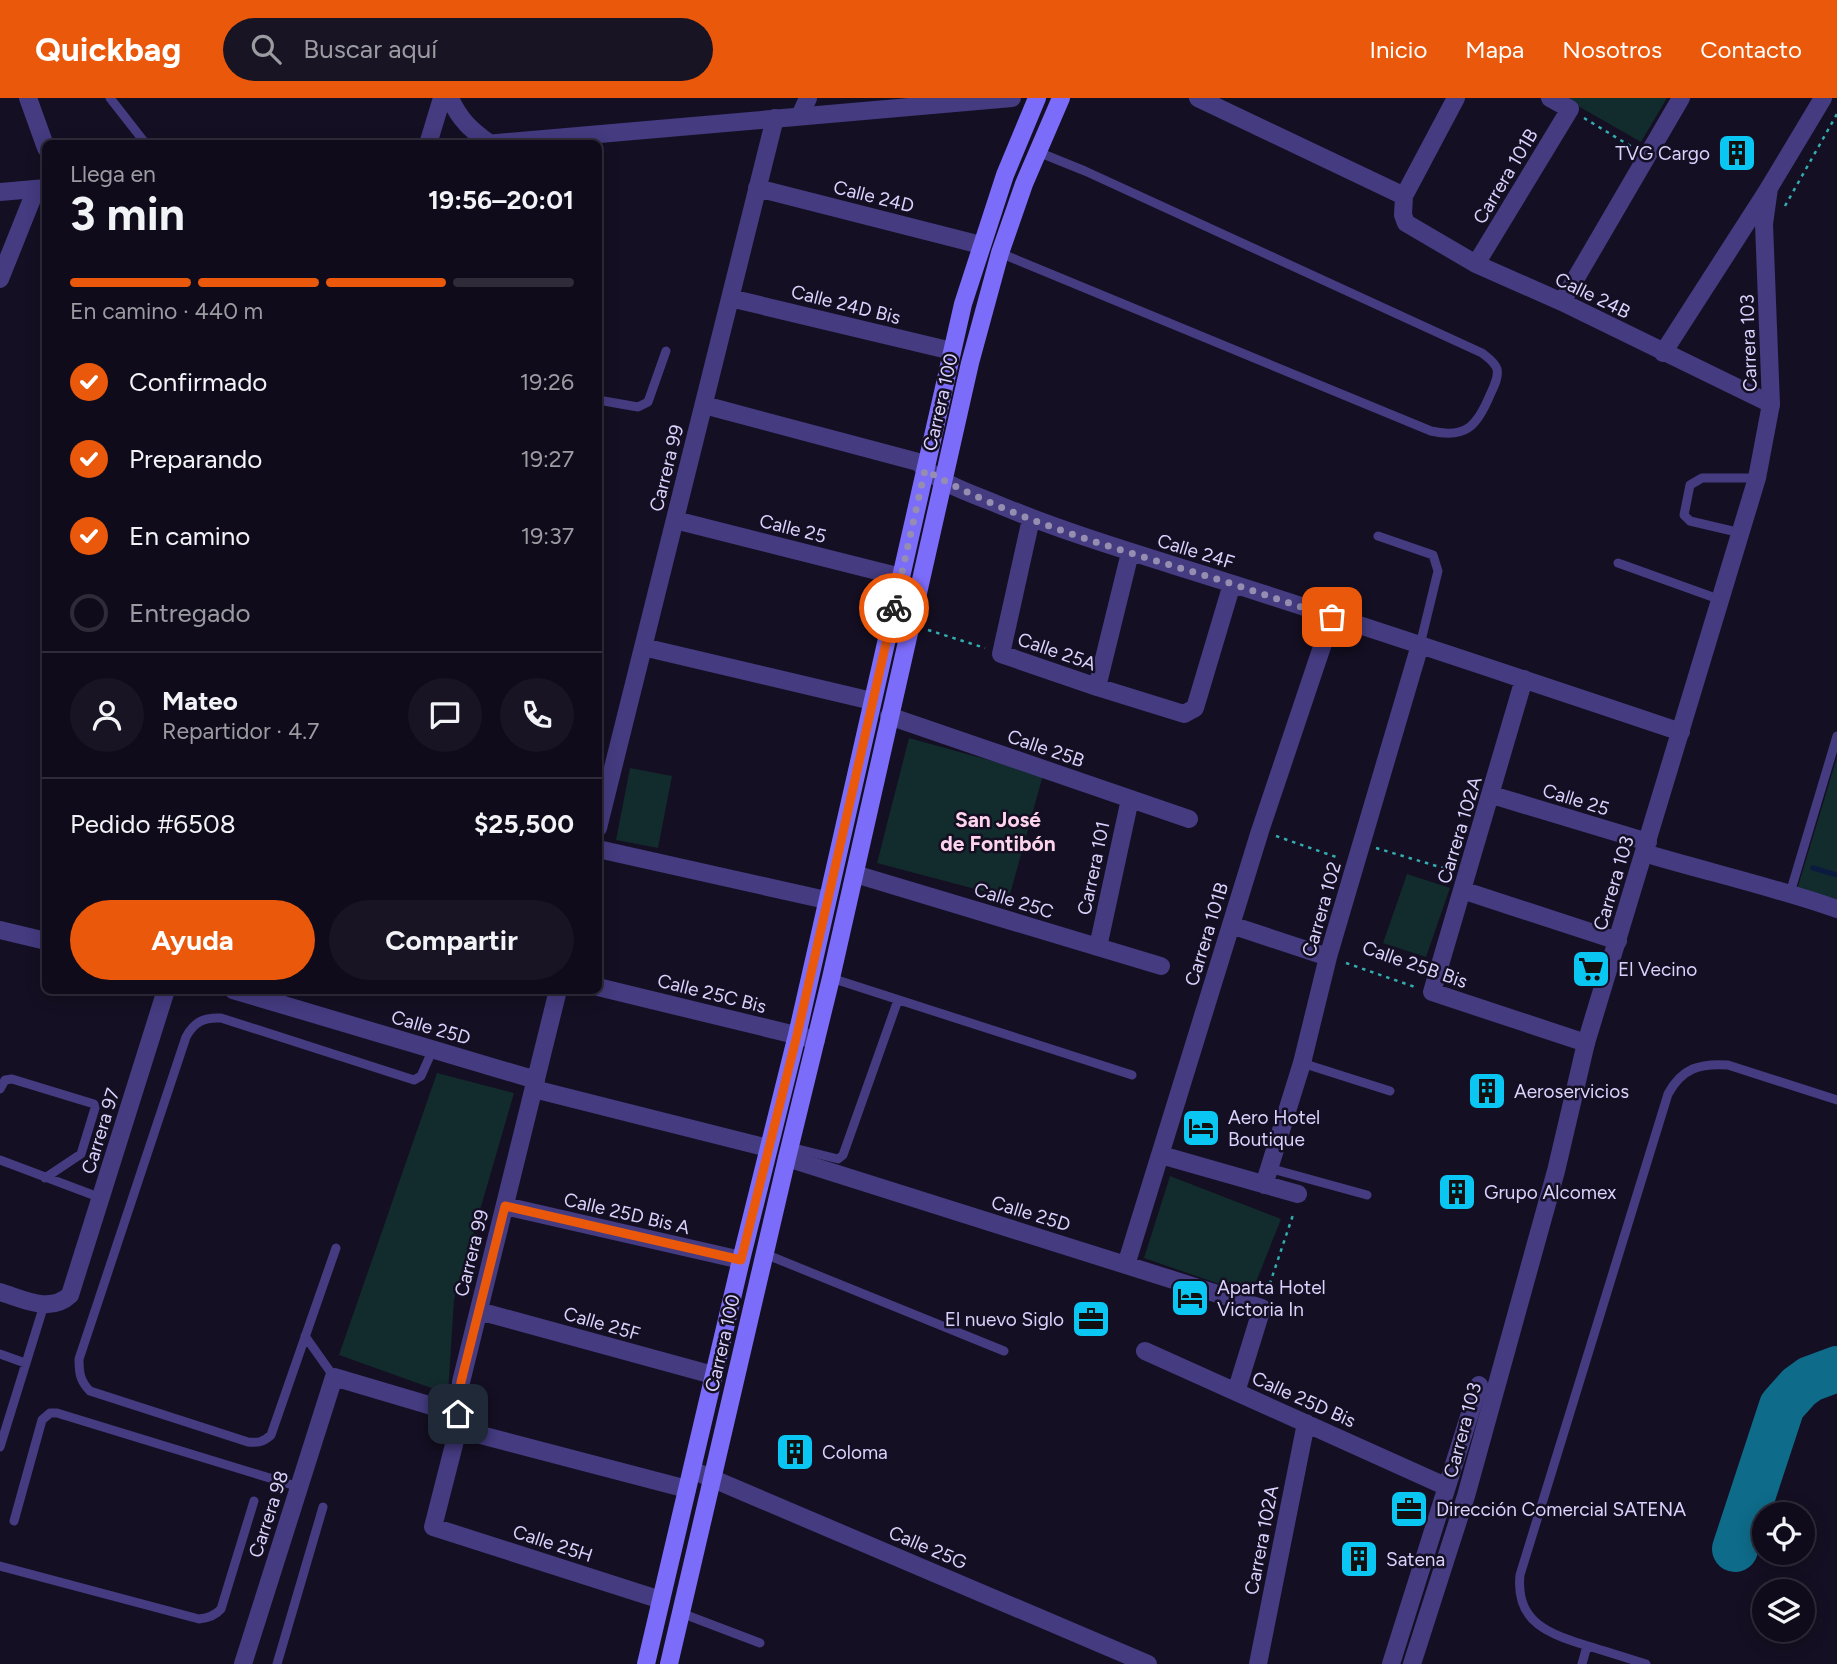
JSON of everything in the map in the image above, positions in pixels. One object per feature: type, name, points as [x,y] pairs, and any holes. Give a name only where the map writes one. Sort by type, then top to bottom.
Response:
[{"type":"main road","name":"Carrera 100","points":[[646,1664],[797,1035],[952,351],[981,244],[1005,175],[1037,98]]},
{"type":"main road","name":"Carrera 100","points":[[669,1664],[831,978],[970,363],[1000,253],[1060,98]]},
{"type":"street","points":[[28,98],[43,140]]},
{"type":"street","points":[[429,140],[442,98]]},
{"type":"street","points":[[450,98],[460,118],[483,140]]},
{"type":"street","points":[[800,116],[808,98]]},
{"type":"street","points":[[522,140],[800,116],[888,103],[1012,98]]},
{"type":"street","points":[[1198,98],[1404,196],[1456,98]]},
{"type":"street","points":[[1550,98],[1570,109]]},
{"type":"street","points":[[1562,302],[1681,98]]},
{"type":"street","name":"Carrera 103","points":[[1663,353],[1823,98]]},
{"type":"street","name":"Carrera 101B","points":[[1476,264],[1570,109]]},
{"type":"street","name":"Carrera 99","points":[[602,812],[775,118]]},
{"type":"street","points":[[0,192],[41,188],[0,279]]},
{"type":"street","name":"Calle 24D","points":[[757,188],[981,244]]},
{"type":"street","name":"Carrera 103","points":[[1412,1664],[1470,1483],[1556,1171],[1586,1043],[1757,478],[1771,404],[1765,224],[1769,188]]},
{"type":"street","name":"Calle 24B","points":[[1404,196],[1403,215],[1406,223],[1476,264],[1562,302],[1771,404]]},
{"type":"street","name":"Calle 24D Bis","points":[[730,298],[952,351]]},
{"type":"street","name":"Calle 24F","points":[[704,405],[918,462],[925,470],[943,480],[1031,519],[1681,732]]},
{"type":"street","points":[[1002,654],[1031,519]]},
{"type":"street","name":"Calle 25","points":[[675,520],[901,577]]},
{"type":"street","points":[[1097,687],[1130,553]]},
{"type":"street","name":"Calle 25A","points":[[1002,654],[1184,714],[1195,708],[1232,584]]},
{"type":"street","name":"Carrera 101B","points":[[1125,1265],[1261,831],[1332,617]]},
{"type":"street","name":"Carrera 102","points":[[1267,1176],[1302,1063],[1328,957],[1420,645]]},
{"type":"street","points":[[643,648],[872,701]]},
{"type":"street","name":"Carrera 102A","points":[[1432,992],[1524,679]]},
{"type":"street","name":"Calle 25B","points":[[889,716],[1189,818]]},
{"type":"street","name":"Calle 25","points":[[1492,795],[1646,847],[1673,863],[1790,893],[1837,909]]},
{"type":"street","name":"Carrera 101","points":[[1098,947],[1130,799]]},
{"type":"street","points":[[602,850],[826,900]]},
{"type":"street","name":"Calle 25C","points":[[855,874],[1161,966]]},
{"type":"street","points":[[1465,883],[1618,941]]},
{"type":"street","points":[[1231,925],[1328,957]]},
{"type":"street","points":[[0,930],[42,940]]},
{"type":"street","name":"Calle 25C Bis","points":[[602,988],[816,1040]]},
{"type":"street","name":"Calle 25B Bis","points":[[1432,992],[1586,1043]]},
{"type":"street","name":"Carrera 97","points":[[44,1305],[63,1301],[70,1295],[75,1284],[165,994]]},
{"type":"street","name":"Calle 25D","points":[[247,994],[433,1049],[535,1084],[768,1148]]},
{"type":"street","name":"Carrera 99","points":[[433,1527],[458,1422],[461,1382],[557,994]]},
{"type":"street","name":"Calle 25D","points":[[788,1152],[1262,1308]]},
{"type":"street","points":[[1161,1155],[1267,1176],[1298,1195]]},
{"type":"street","name":"Calle 25D Bis A","points":[[505,1206],[741,1260]]},
{"type":"street","points":[[0,1292],[44,1305]]},
{"type":"street","points":[[1236,1392],[1262,1308]]},
{"type":"street","name":"Calle 25F","points":[[479,1311],[713,1376]]},
{"type":"street","name":"Calle 25D Bis","points":[[1145,1351],[1445,1486]]},
{"type":"street","points":[[334,1377],[458,1422],[687,1489]]},
{"type":"street","name":"Carrera 98","points":[[243,1664],[334,1377]]},
{"type":"street","name":"Carrera 103","points":[[1391,1664],[1479,1385]]},
{"type":"street","name":"Carrera 102A","points":[[1258,1664],[1306,1423]]},
{"type":"street","name":"Calle 25G","points":[[692,1470],[1148,1664]]},
{"type":"street","name":"Calle 25H","points":[[433,1527],[661,1600]]},
{"type":"lane","points":[[115,100],[143,140]]},
{"type":"lane","points":[[1000,253],[1448,435],[1474,425],[1482,415],[1497,377],[1497,369],[1492,360],[1482,353],[1038,152]]},
{"type":"lane","points":[[602,401],[638,407],[648,402],[666,351]]},
{"type":"lane","points":[[1741,533],[1690,521],[1684,515],[1690,485],[1702,478],[1757,478]]},
{"type":"lane","points":[[1378,536],[1433,555],[1436,560],[1438,571],[1420,645]]},
{"type":"lane","points":[[1618,563],[1721,600]]},
{"type":"lane","points":[[1790,893],[1837,736]]},
{"type":"lane","points":[[831,978],[1132,1075]]},
{"type":"lane","points":[[788,1152],[838,1159],[843,1155],[898,1000]]},
{"type":"lane","points":[[336,1248],[271,1435],[259,1443],[248,1442],[90,1391],[83,1384],[79,1374],[79,1359],[187,1037],[197,1022],[210,1017],[221,1018],[414,1080],[421,1076],[433,1049]]},
{"type":"lane","points":[[1302,1063],[1390,1091]]},
{"type":"lane","points":[[1646,1664],[1548,1632],[1532,1619],[1523,1606],[1520,1575],[1668,1094],[1685,1072],[1710,1064],[1728,1065],[1837,1100]]},
{"type":"lane","points":[[0,1089],[5,1080],[12,1079],[93,1104],[95,1108],[81,1154],[45,1178]]},
{"type":"lane","points":[[0,1160],[101,1198]]},
{"type":"lane","points":[[1267,1176],[1367,1195]]},
{"type":"lane","points":[[765,1254],[1004,1351]]},
{"type":"lane","points":[[0,1447],[44,1305]]},
{"type":"lane","points":[[305,1336],[334,1377]]},
{"type":"lane","points":[[0,1354],[25,1363]]},
{"type":"lane","points":[[14,1521],[42,1420],[50,1413],[57,1412],[299,1488]]},
{"type":"lane","points":[[0,1566],[199,1619],[208,1618],[221,1609],[254,1502]]},
{"type":"lane","points":[[276,1664],[323,1507]]},
{"type":"lane","points":[[681,1613],[760,1643]]},
{"type":"lane","points":[[1582,1664],[1587,1646]]},
{"type":"path","points":[[1570,109],[1647,156]]},
{"type":"path","name":"Calle 25A","points":[[911,624],[1002,654]]},
{"type":"path","points":[[1261,831],[1355,864]]},
{"type":"path","points":[[1361,844],[1465,883]]},
{"type":"path","name":"Calle 25B Bis","points":[[1328,957],[1432,992]]},
{"type":"path","points":[[1262,1308],[1298,1195]]},
{"type":"green space","points":[[1564,98],[1667,98],[1641,142]]},
{"type":"green space","points":[[909,738],[1043,775],[1009,898],[877,863]]},
{"type":"green space","points":[[1837,757],[1837,905],[1796,893]]},
{"type":"green space","points":[[630,768],[672,776],[658,848],[616,840]]},
{"type":"green space","points":[[1407,874],[1450,888],[1426,957],[1383,943]]},
{"type":"green space","points":[[437,1073],[514,1093],[454,1300],[448,1394],[339,1355]]},
{"type":"green space","points":[[1170,1176],[1281,1219],[1251,1295],[1144,1258]]},
{"type":"waterway","points":[[1813,868],[1837,875]]},
{"type":"taxiway","points":[[1735,1549],[1782,1406],[1810,1379],[1837,1369]]},
{"type":"way so far","points":[[894,608],[925,470],[958,488],[1031,519],[1332,617]]},
{"type":"place","name":"TVG Cargo","points":[[1737,153]]},
{"type":"place","name":"El Vecino","points":[[1591,969]]},
{"type":"place","name":"Aeroservicios","points":[[1487,1091]]},
{"type":"place","name":"Aero Hotel Boutique","points":[[1201,1128]]},
{"type":"place","name":"Grupo Alcomex","points":[[1457,1192]]},
{"type":"place","name":"Aparta Hotel Victoria In","points":[[1190,1298]]},
{"type":"place","name":"El nuevo Siglo","points":[[1091,1319]]},
{"type":"place","name":"Coloma","points":[[795,1452]]},
{"type":"place","name":"Dirección Comercial SATENA","points":[[1409,1509]]},
{"type":"place","name":"Satena","points":[[1359,1559]]},
{"type":"district","name":"San José de Fontibón","points":[[998,832]]},
{"type":"route","points":[[458,1414],[461,1382],[505,1206],[741,1260],[797,1035],[894,608]]}]
